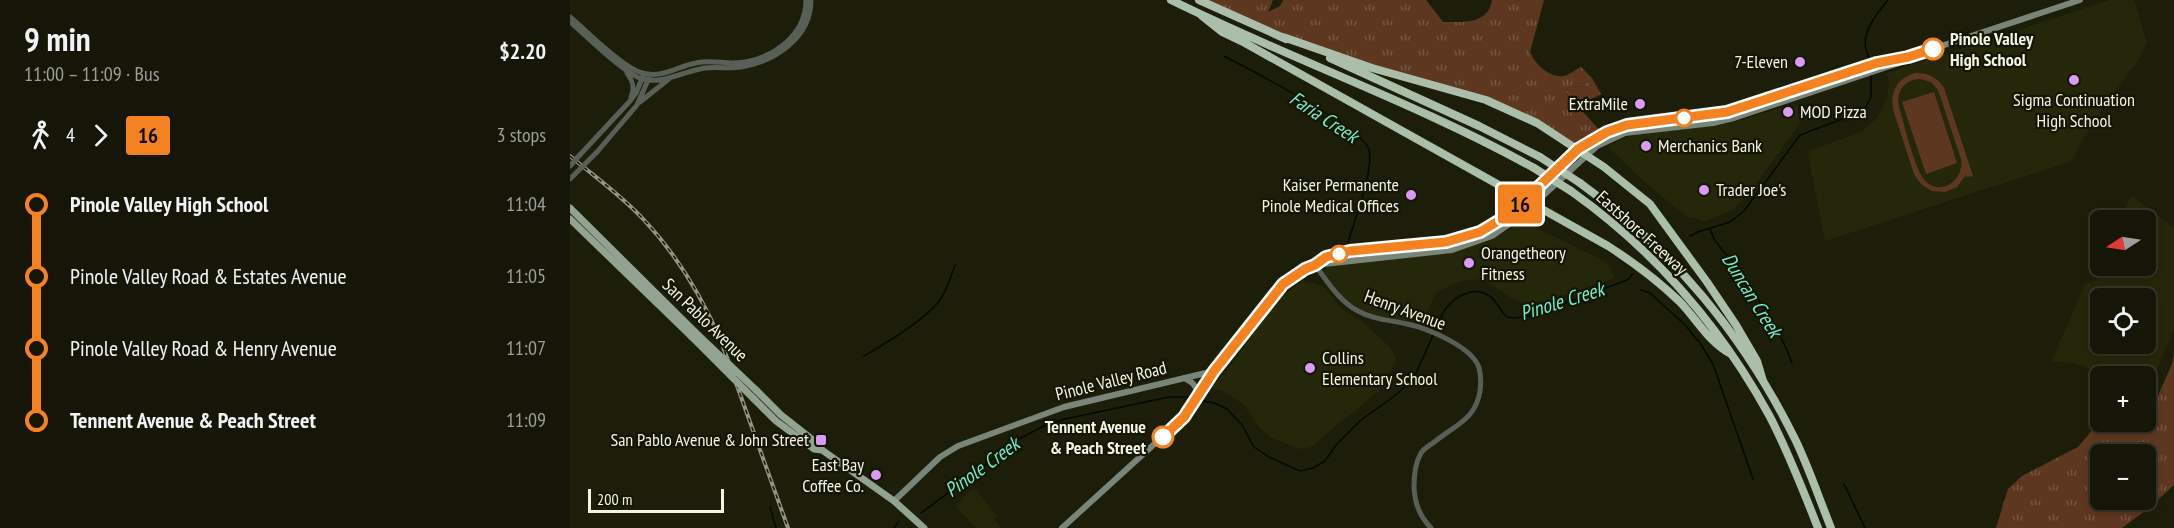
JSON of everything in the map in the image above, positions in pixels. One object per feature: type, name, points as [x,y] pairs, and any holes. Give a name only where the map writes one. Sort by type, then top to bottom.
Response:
[{"type":"highway","name":"Eastshore Freeway","points":[[1171,0],[1202,16],[1475,136],[1571,191],[1611,221],[1647,253],[1711,324],[1774,425],[1818,528]]},
{"type":"highway","name":"Eastshore Freeway","points":[[1199,0],[1424,100],[1540,157],[1580,183],[1649,238],[1690,280],[1721,318],[1763,381],[1796,441],[1831,528]]},
{"type":"highway","points":[[1202,16],[1222,32],[1608,246],[1639,266],[1678,301],[1722,350],[1731,354]]},
{"type":"highway","points":[[1283,37],[1372,68],[1486,100],[1537,123],[1587,155],[1650,204],[1722,303],[1757,361],[1763,381]]},
{"type":"main road","points":[[1062,528],[1184,417],[1214,371],[1283,284],[1326,257],[1350,251],[1457,240],[1496,224],[1539,188],[1578,149],[1607,132],[1627,125],[1727,112],[1878,67],[2080,0]]},
{"type":"main road","points":[[1315,265],[1468,246],[1510,225],[1603,142],[1625,133],[1713,123],[1734,118],[1862,72]]},
{"type":"main road","name":"San Pablo Avenue","points":[[570,208],[776,421],[814,450],[822,450]]},
{"type":"main road","name":"San Pablo Avenue","points":[[570,219],[781,415],[819,444],[822,450],[894,501],[924,528]]},
{"type":"main road","name":"Pinole Valley Road","points":[[894,501],[940,457],[958,446],[1064,407],[1214,371]]},
{"type":"main road","points":[[1184,378],[1191,381],[1197,388],[1197,396]]},
{"type":"street","points":[[570,17],[628,68],[646,77],[700,62],[741,62],[758,58],[779,48],[794,35],[803,21],[806,0]]},
{"type":"street","points":[[626,71],[646,77],[671,78],[700,69],[741,67],[759,62],[782,52],[797,38],[807,22],[811,0]]},
{"type":"street","points":[[570,22],[626,71],[634,87],[630,101]]},
{"type":"street","points":[[570,166],[630,101],[646,77]]},
{"type":"street","points":[[638,103],[646,77]]},
{"type":"street","points":[[570,179],[597,152],[638,103],[671,78]]},
{"type":"street","name":"Henry Avenue","points":[[1315,265],[1338,295],[1357,311],[1385,321],[1407,324],[1440,337],[1463,348],[1480,369],[1478,403],[1468,418],[1435,441],[1420,455],[1414,480],[1414,501],[1422,519],[1431,528]]},
{"type":"shaded area","name":"Pinole Valley High School","points":[[2110,0],[2134,0],[2147,42],[2140,58],[2091,124],[2072,161],[1825,241],[1809,151],[1861,132],[1877,118],[1887,99],[1889,82],[1887,73]]},
{"type":"shaded area","points":[[1797,103],[1801,122],[1755,185],[1733,210],[1705,221],[1687,217],[1640,178],[1607,146],[1629,136],[1731,123]]},
{"type":"shaded area","points":[[2132,196],[2151,210],[2124,210]]},
{"type":"shaded area","points":[[2156,214],[2174,227],[2174,330],[2156,371],[2156,366],[2090,366],[2090,369],[2074,363],[2052,361],[2085,284],[2096,280],[2098,276],[2156,276]]},
{"type":"shaded area","points":[[1523,221],[1606,262],[1615,278],[1529,306],[1510,297],[1483,279],[1460,281],[1437,292],[1420,325],[1370,315],[1341,297],[1323,271],[1327,266],[1456,250],[1488,241]]},
{"type":"shaded area","name":"Collins Elementary School","points":[[1303,281],[1323,286],[1342,309],[1363,322],[1391,348],[1396,358],[1383,387],[1311,447],[1300,449],[1272,438],[1261,429],[1243,404],[1224,392],[1211,388],[1225,373],[1279,298]]},
{"type":"shaded area","points":[[974,488],[997,516],[994,519],[1001,528],[976,528],[957,507],[962,498]]},
{"type":"green space","points":[[1199,0],[1273,0],[1268,12],[1280,6],[1283,0],[1426,0],[1443,22],[1466,22],[1485,14],[1492,0],[1544,0],[1530,52],[1539,65],[1553,75],[1564,76],[1581,67],[1592,78],[1583,87],[1576,86],[1566,93],[1603,134],[1578,149],[1507,109],[1283,37]]},
{"type":"green space","points":[[1916,73],[1928,75],[1935,78],[1944,88],[1973,176],[1967,177],[1966,175],[1957,187],[1945,192],[1932,191],[1921,184],[1914,174],[1893,109],[1894,91],[1900,81]],"holes":[[[1920,79],[1931,82],[1938,90],[1961,159],[1959,174],[1949,185],[1943,187],[1929,184],[1923,178],[1913,154],[1898,101],[1900,91],[1906,84]]]},
{"type":"green space","points":[[1592,78],[1601,94],[1578,106],[1566,92],[1576,86],[1583,87]]},
{"type":"green space","points":[[1934,92],[1957,163],[1926,174],[1902,102]]},
{"type":"green space","points":[[2174,355],[2174,485],[2156,502],[2156,444],[2090,444],[2090,510],[2146,510],[2122,528],[1996,528],[2008,489],[2022,476],[2078,447],[2091,432],[2156,432],[2156,400]]},
{"type":"waterway","name":"Pinole Creek","points":[[1870,64],[1865,44],[1867,32],[1876,15],[1888,0]]},
{"type":"waterway","name":"Faria Creek","points":[[1224,56],[1327,114],[1363,140],[1369,150],[1369,170],[1348,243]]},
{"type":"waterway","name":"Pinole Creek","points":[[1690,236],[1730,222],[1744,211],[1800,135],[1864,111],[1871,97],[1871,75]]},
{"type":"waterway","name":"Duncan Creek","points":[[1710,229],[1715,241],[1735,265],[1769,315],[1792,363]]},
{"type":"waterway","points":[[864,356],[904,331],[933,308],[945,292],[955,265]]},
{"type":"waterway","name":"Pinole Creek","points":[[1198,400],[1214,403],[1227,409],[1242,425],[1254,447],[1269,457],[1300,471],[1313,468],[1325,461],[1336,445],[1361,420],[1413,380],[1443,313],[1462,295],[1482,292],[1493,299],[1507,317],[1514,318],[1529,316],[1622,282],[1629,279],[1632,274]]},
{"type":"waterway","points":[[1640,290],[1650,293],[1685,325],[1713,364],[1753,479]]},
{"type":"waterway","name":"Pinole Creek","points":[[921,513],[987,464],[1009,444],[1044,426],[1065,419],[1169,397],[1194,399]]},
{"type":"waterway","name":"Duncan Creek","points":[[1844,484],[1865,528]]},
{"type":"waterway","points":[[770,507],[776,528]]},
{"type":"waterway","name":"Pinole Creek","points":[[894,528],[899,521]]},
{"type":"railway","points":[[570,156],[636,211],[656,233],[678,262],[706,308],[721,341],[788,528]]},
{"type":"bus line","name":"16","points":[[1163,437],[1190,410],[1194,400],[1214,371],[1283,284],[1326,257],[1350,251],[1446,242],[1480,232],[1510,214],[1578,149],[1618,128],[1727,112],[1877,63],[1933,49]]},
{"type":"place","name":"Pinole Valley High School","points":[[1933,49]]},
{"type":"place","name":"7-Eleven","points":[[1800,62]]},
{"type":"place","name":"Sigma Continuation High School","points":[[2074,80]]},
{"type":"place","name":"ExtraMile","points":[[1640,104]]},
{"type":"place","name":"MOD Pizza","points":[[1788,112]]},
{"type":"place","name":"Merchanics Bank","points":[[1646,146]]},
{"type":"place","name":"Trader Joe's","points":[[1704,190]]},
{"type":"place","name":"Kaiser Permanente Pinole Medical Offices","points":[[1411,195]]},
{"type":"place","name":"Orangetheory Fitness","points":[[1469,263]]},
{"type":"place","name":"Collins Elementary School","points":[[1310,368]]},
{"type":"place","name":"Tennent Avenue & Peach Street","points":[[1163,437]]},
{"type":"place","name":"San Pablo Avenue & John Street","points":[[821,440]]},
{"type":"place","name":"East Bay Coffee Co.","points":[[876,475]]}]
